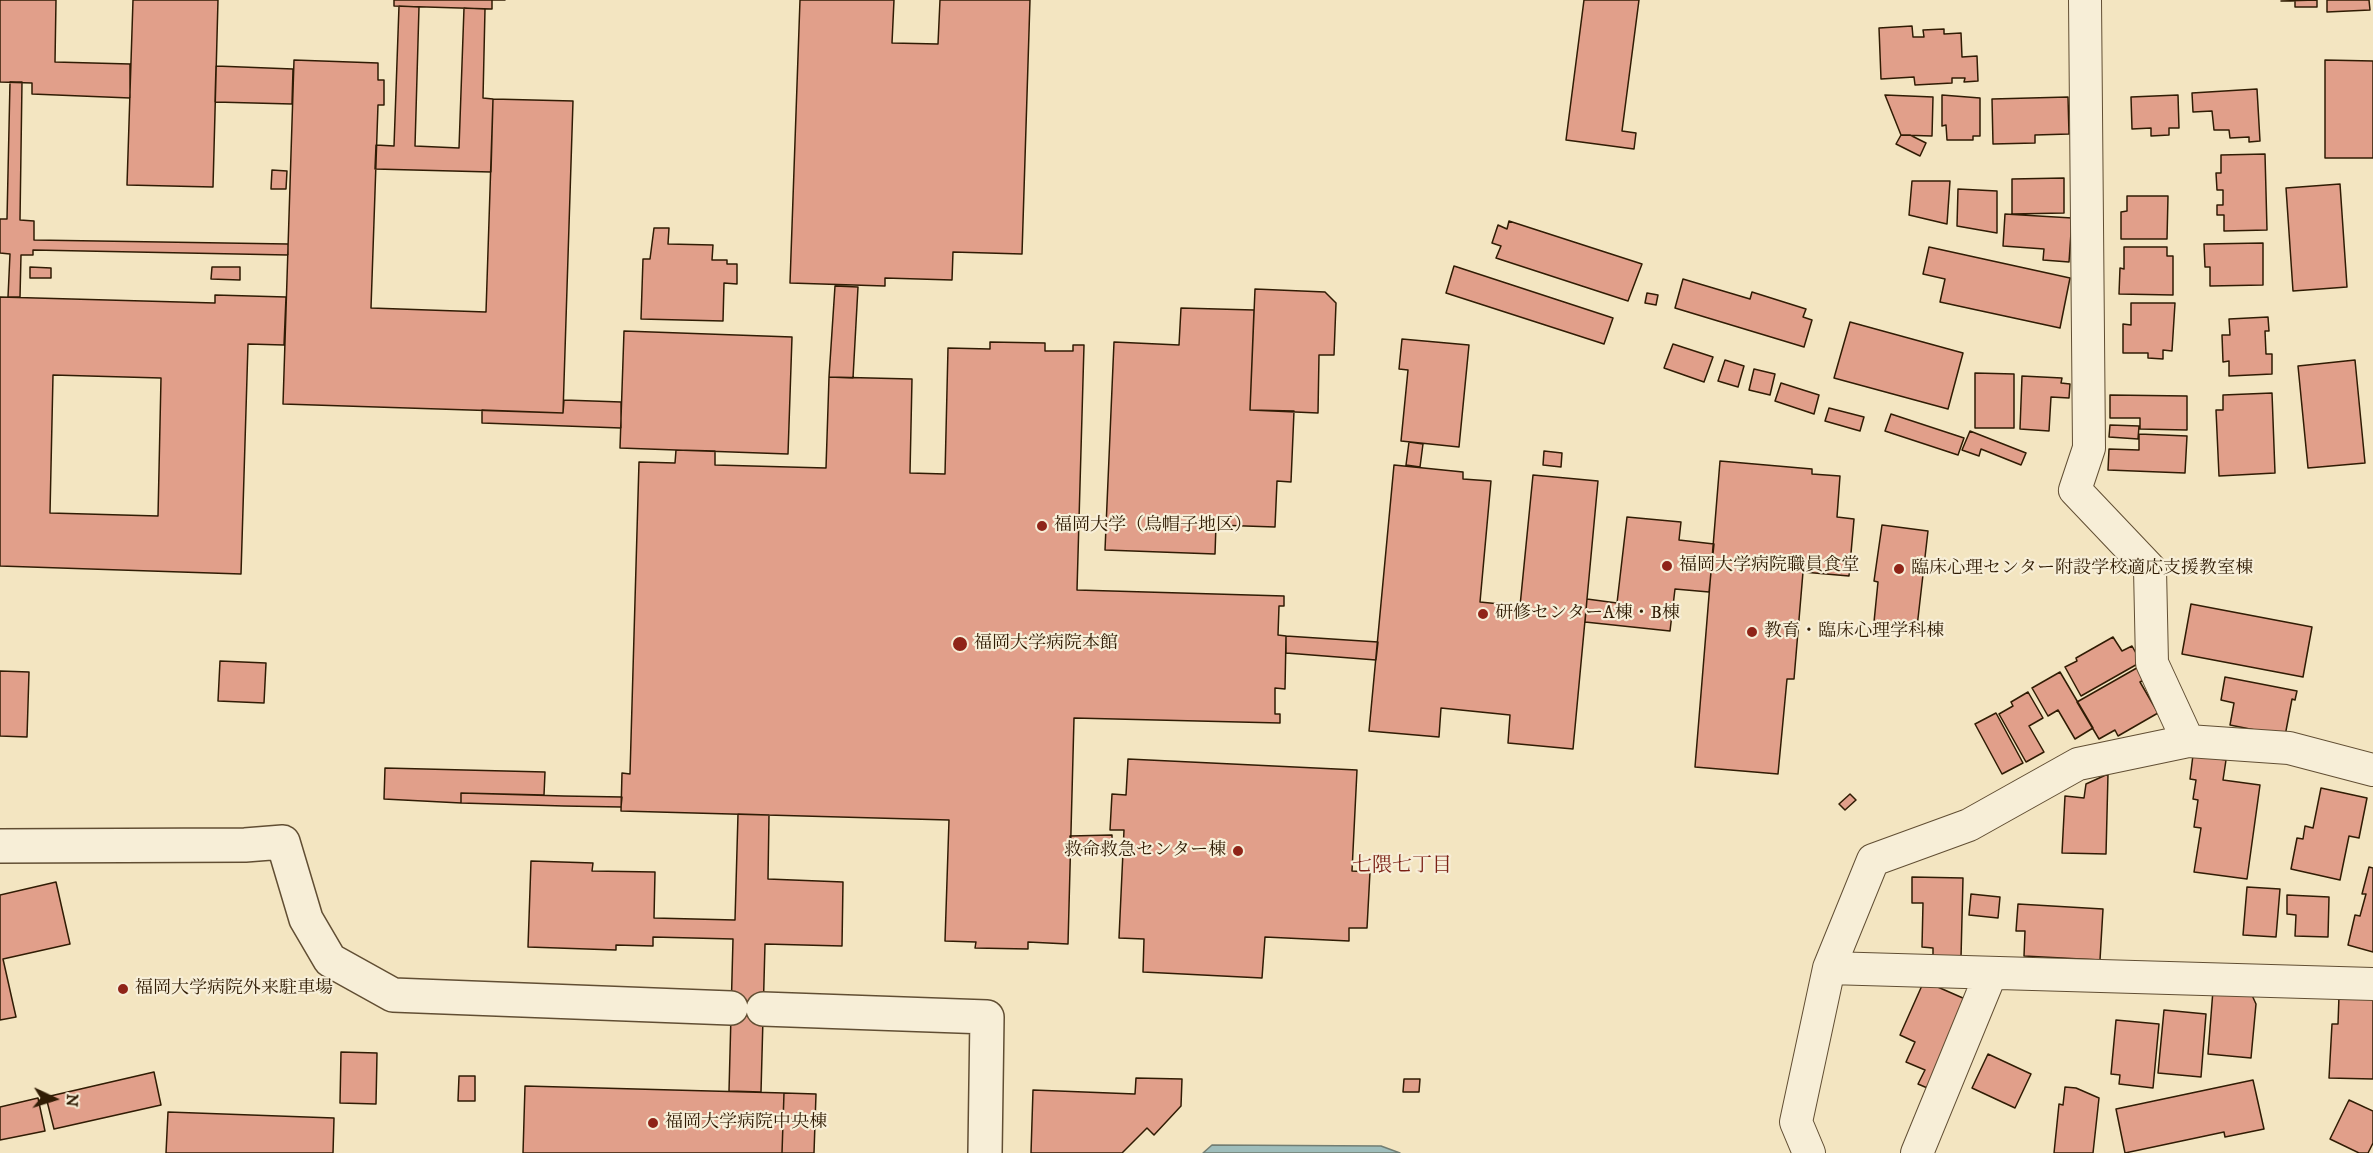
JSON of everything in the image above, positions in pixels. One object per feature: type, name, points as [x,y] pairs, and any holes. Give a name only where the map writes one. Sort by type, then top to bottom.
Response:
[{"type":"street","points":[[2085,0],[2088,448],[2075,490],[2150,569],[2152,663],[2188,741]]},
{"type":"street","points":[[1809,1153],[1796,1122],[1829,968],[1873,860],[1969,825],[2078,764],[2188,741],[2289,748],[2373,770]]},
{"type":"street","points":[[0,846],[245,845],[283,842],[306,920],[330,960],[393,994],[731,1008]]},
{"type":"street","points":[[1829,968],[2373,984]]},
{"type":"street","points":[[1917,1153],[1990,973]]},
{"type":"street","points":[[763,1009],[987,1017],[985,1153]]},
{"type":"water","points":[[1212,1145],[1381,1146],[1400,1153],[1203,1153]]},
{"type":"building","points":[[0,0],[56,0],[55,62],[130,64],[130,98],[32,94],[32,83],[0,82]]},
{"type":"building","points":[[133,0],[218,0],[213,187],[127,185]]},
{"type":"building","points":[[394,0],[492,0],[492,9],[394,6]]},
{"type":"building","points":[[800,0],[894,0],[892,43],[938,44],[940,0],[1030,0],[1022,254],[953,252],[952,280],[885,278],[885,286],[790,283]]},
{"type":"building","points":[[1584,0],[1639,0],[1622,131],[1636,133],[1634,149],[1566,140]]},
{"type":"building","points":[[2317,0],[2317,7],[2295,7],[2295,1],[2281,1]]},
{"type":"building","points":[[2327,0],[2369,0],[2370,10],[2327,12]]},
{"type":"building","points":[[399,6],[419,7],[415,146],[459,148],[464,8],[485,9],[483,98],[493,99],[491,172],[375,169],[376,145],[394,146]]},
{"type":"building","points":[[1912,26],[1913,37],[1924,37],[1923,30],[1944,29],[1944,34],[1961,33],[1962,57],[1977,56],[1978,81],[1964,82],[1965,78],[1952,78],[1952,83],[1915,85],[1914,77],[1881,79],[1879,28]]},
{"type":"building","points":[[294,60],[378,63],[378,80],[384,80],[384,105],[378,105],[371,308],[486,312],[493,99],[573,101],[563,413],[283,404]]},
{"type":"building","points":[[2325,60],[2373,61],[2373,158],[2325,158]]},
{"type":"building","points":[[216,66],[293,69],[292,104],[215,102]]},
{"type":"building","points":[[10,82],[22,82],[20,220],[34,221],[34,240],[288,244],[288,255],[33,250],[33,255],[21,255],[20,297],[8,297],[10,254],[0,253],[0,219],[7,219]]},
{"type":"building","points":[[2257,89],[2260,141],[2249,142],[2249,137],[2230,138],[2229,130],[2214,130],[2212,111],[2193,112],[2192,93]]},
{"type":"building","points":[[1885,95],[1933,97],[1932,136],[1901,135]]},
{"type":"building","points":[[1942,95],[1980,98],[1980,136],[1973,136],[1973,140],[1947,140],[1946,125],[1942,126]]},
{"type":"building","points":[[2178,95],[2179,128],[2169,128],[2169,135],[2151,136],[2151,128],[2132,129],[2131,97]]},
{"type":"building","points":[[2068,97],[2069,134],[2035,135],[2035,143],[1993,144],[1992,99]]},
{"type":"building","points":[[1901,135],[1910,135],[1926,143],[1920,156],[1896,144]]},
{"type":"building","points":[[2265,154],[2267,230],[2224,231],[2224,215],[2217,215],[2217,205],[2223,205],[2223,190],[2217,190],[2216,173],[2221,173],[2221,155]]},
{"type":"building","points":[[272,170],[287,171],[286,189],[271,189]]},
{"type":"building","points":[[2064,178],[2064,213],[2012,214],[2012,179]]},
{"type":"building","points":[[1912,181],[1950,181],[1947,224],[1909,215]]},
{"type":"building","points":[[2340,184],[2347,287],[2293,291],[2286,188]]},
{"type":"building","points":[[1958,189],[1997,191],[1997,233],[1957,226]]},
{"type":"building","points":[[2127,196],[2168,196],[2167,239],[2121,239],[2121,212],[2127,211]]},
{"type":"building","points":[[2005,214],[2072,218],[2069,262],[2043,260],[2044,249],[2003,246]]},
{"type":"building","points":[[1509,221],[1642,264],[1628,301],[1496,258],[1501,246],[1492,243],[1498,225],[1507,229]]},
{"type":"building","points":[[654,228],[669,228],[668,244],[713,245],[712,260],[727,260],[727,264],[737,264],[737,284],[724,283],[723,321],[641,319],[643,259],[650,259]]},
{"type":"building","points":[[2263,243],[2263,285],[2210,286],[2210,267],[2205,267],[2204,244]]},
{"type":"building","points":[[1929,247],[2070,278],[2060,328],[1940,302],[1945,279],[1923,274]]},
{"type":"building","points":[[2124,247],[2167,247],[2167,256],[2173,256],[2173,295],[2119,294],[2120,268],[2124,269]]},
{"type":"building","points":[[1454,266],[1613,318],[1604,344],[1446,293]]},
{"type":"building","points":[[30,267],[51,268],[51,278],[30,278]]},
{"type":"building","points":[[212,267],[240,267],[240,280],[211,279]]},
{"type":"building","points":[[1683,279],[1750,299],[1752,292],[1806,309],[1803,317],[1812,320],[1804,347],[1675,308]]},
{"type":"building","points":[[835,286],[858,287],[853,378],[829,377]]},
{"type":"building","points":[[1255,289],[1325,292],[1336,303],[1334,355],[1319,355],[1318,413],[1250,410]]},
{"type":"building","points":[[1647,293],[1658,295],[1656,305],[1645,303]]},
{"type":"building","points":[[215,295],[286,297],[284,345],[248,344],[241,574],[0,566],[0,297],[215,303]],"holes":[[[53,375],[161,378],[158,516],[50,513]]]},
{"type":"building","points":[[2131,303],[2175,303],[2172,351],[2163,350],[2163,359],[2148,358],[2148,353],[2123,353],[2123,324],[2131,325]]},
{"type":"building","points":[[1181,308],[1254,310],[1250,410],[1294,411],[1291,482],[1277,481],[1275,527],[1216,525],[1215,554],[1105,550],[1114,342],[1179,345]]},
{"type":"building","points":[[2268,317],[2269,331],[2265,331],[2266,354],[2272,354],[2272,374],[2229,376],[2229,361],[2223,362],[2222,335],[2230,335],[2229,319]]},
{"type":"building","points":[[1850,322],[1963,353],[1948,409],[1834,378]]},
{"type":"building","points":[[624,331],[792,337],[788,454],[620,448]]},
{"type":"building","points":[[1402,339],[1469,345],[1459,447],[1401,441],[1408,370],[1399,369]]},
{"type":"building","name":"福岡大学病院本館","points":[[990,342],[1045,343],[1045,351],[1073,351],[1073,345],[1084,345],[1077,590],[1284,596],[1284,606],[1279,606],[1278,635],[1286,636],[1285,689],[1275,688],[1275,714],[1280,714],[1280,723],[1074,718],[1068,944],[1028,942],[1028,949],[975,948],[976,942],[945,941],[949,820],[621,811],[622,773],[630,774],[639,462],[675,463],[676,450],[715,451],[715,465],[826,468],[829,377],[912,379],[910,473],[945,474],[948,348],[990,349]]},
{"type":"building","points":[[1673,344],[1713,357],[1704,382],[1664,368]]},
{"type":"building","points":[[1725,360],[1744,366],[1738,387],[1718,381]]},
{"type":"building","points":[[2355,360],[2365,463],[2308,468],[2298,366]]},
{"type":"building","points":[[1754,369],[1775,374],[1770,395],[1749,390]]},
{"type":"building","points":[[1975,373],[2014,374],[2014,428],[1975,428]]},
{"type":"building","points":[[2022,376],[2062,378],[2061,383],[2070,384],[2069,398],[2051,397],[2049,431],[2020,429]]},
{"type":"building","points":[[1781,383],[1819,395],[1814,414],[1775,401]]},
{"type":"building","points":[[2272,393],[2275,473],[2219,476],[2216,410],[2223,410],[2223,395]]},
{"type":"building","points":[[2110,395],[2187,396],[2187,430],[2140,429],[2140,418],[2110,418]]},
{"type":"building","points":[[564,400],[621,402],[621,428],[482,423],[482,410],[563,413]]},
{"type":"building","points":[[1829,408],[1864,417],[1860,431],[1825,421]]},
{"type":"building","points":[[1891,414],[1964,438],[1958,455],[1885,431]]},
{"type":"building","points":[[2110,425],[2139,426],[2138,439],[2109,437]]},
{"type":"building","points":[[1970,431],[2026,453],[2021,465],[1981,449],[1979,456],[1962,450]]},
{"type":"building","points":[[2139,434],[2187,436],[2185,473],[2108,470],[2109,449],[2139,450]]},
{"type":"building","points":[[1409,442],[1423,444],[1420,467],[1406,465]]},
{"type":"building","points":[[1544,451],[1562,453],[1561,467],[1543,465]]},
{"type":"building","name":"教育・臨床心理学科棟","points":[[1720,461],[1812,469],[1812,474],[1840,476],[1837,517],[1854,519],[1849,576],[1803,572],[1794,679],[1787,679],[1778,774],[1695,767]]},
{"type":"building","name":"研修センターA棟・B棟","points":[[1394,465],[1463,472],[1463,479],[1491,481],[1480,602],[1520,606],[1533,475],[1598,481],[1573,749],[1508,743],[1510,715],[1441,708],[1439,737],[1369,731]]},
{"type":"building","name":"福岡大学病院職員食堂","points":[[1627,517],[1681,522],[1679,540],[1714,544],[1709,592],[1675,589],[1670,631],[1585,622],[1587,599],[1617,603]]},
{"type":"building","name":"臨床心理センター附設学校適応支援教室棟","points":[[1882,525],[1928,531],[1917,627],[1874,622],[1878,582],[1874,581]]},
{"type":"building","points":[[2191,604],[2312,627],[2303,677],[2182,654]]},
{"type":"building","points":[[1286,636],[1378,642],[1376,660],[1286,653]]},
{"type":"building","points":[[2113,637],[2122,651],[2132,646],[2141,662],[2081,696],[2065,667],[2077,661],[2076,658]]},
{"type":"building","points":[[220,661],[266,663],[264,703],[218,701]]},
{"type":"building","points":[[2142,665],[2149,677],[2140,682],[2158,713],[2118,736],[2115,730],[2099,739],[2077,702]]},
{"type":"building","points":[[0,671],[29,672],[27,737],[0,736]]},
{"type":"building","points":[[2060,672],[2093,728],[2075,739],[2058,710],[2048,716],[2032,688]]},
{"type":"building","points":[[2225,677],[2297,691],[2295,700],[2292,699],[2285,736],[2230,725],[2234,703],[2221,700]]},
{"type":"building","points":[[2028,692],[2043,718],[2029,726],[2044,752],[2026,762],[1999,714],[2013,706],[2011,702]]},
{"type":"building","points":[[1996,713],[2023,763],[2002,774],[1975,724]]},
{"type":"building","points":[[2193,755],[2226,760],[2223,780],[2260,785],[2247,879],[2194,872],[2201,828],[2194,827],[2198,800],[2193,799],[2196,780],[2190,779]]},
{"type":"building","name":"救命救急センター棟","points":[[1128,759],[1357,770],[1352,871],[1370,872],[1367,928],[1349,928],[1349,941],[1265,937],[1262,978],[1143,972],[1144,939],[1119,938],[1124,830],[1110,830],[1112,794],[1126,795]]},
{"type":"building","points":[[385,768],[545,772],[544,795],[461,793],[461,803],[384,799]]},
{"type":"building","points":[[2108,774],[2106,854],[2062,853],[2065,796],[2084,798],[2086,784]]},
{"type":"building","points":[[2321,788],[2367,798],[2359,838],[2349,836],[2340,880],[2291,869],[2297,838],[2303,839],[2305,826],[2313,828]]},
{"type":"building","points":[[461,793],[622,797],[621,807],[564,806],[461,803]]},
{"type":"building","points":[[1850,794],[1856,800],[1845,810],[1839,804]]},
{"type":"building","points":[[738,814],[769,815],[768,879],[843,882],[842,946],[765,944],[761,1092],[729,1091],[733,939],[653,937],[653,946],[616,945],[616,950],[528,947],[531,861],[593,863],[592,871],[655,872],[654,918],[735,920]]},
{"type":"building","points":[[1112,835],[1112,849],[1070,850],[1070,836]]},
{"type":"building","points":[[2369,867],[2373,868],[2373,952],[2348,945],[2355,915],[2360,916],[2366,894],[2362,894]]},
{"type":"building","points":[[1912,877],[1963,878],[1961,958],[1933,957],[1933,948],[1922,947],[1923,903],[1912,903]]},
{"type":"building","points":[[56,882],[70,944],[3,959],[16,1017],[0,1020],[0,895]]},
{"type":"building","points":[[2247,887],[2280,889],[2276,937],[2243,935]]},
{"type":"building","points":[[1971,894],[2000,897],[1998,918],[1969,915]]},
{"type":"building","points":[[2287,895],[2329,897],[2328,937],[2295,936],[2296,915],[2287,914]]},
{"type":"building","points":[[2018,904],[2103,909],[2100,960],[2024,956],[2025,931],[2016,931]]},
{"type":"building","points":[[1924,981],[1972,1002],[1932,1090],[1918,1084],[1925,1070],[1906,1062],[1915,1042],[1900,1035]]},
{"type":"building","points":[[2213,990],[2251,993],[2256,1004],[2251,1058],[2208,1054]]},
{"type":"building","points":[[2339,996],[2373,997],[2373,1079],[2329,1078],[2332,1024],[2338,1024]]},
{"type":"building","points":[[2164,1010],[2206,1014],[2201,1077],[2158,1073]]},
{"type":"building","points":[[2116,1020],[2159,1024],[2153,1088],[2119,1084],[2120,1075],[2111,1074]]},
{"type":"building","points":[[341,1052],[377,1053],[376,1104],[340,1103]]},
{"type":"building","points":[[1988,1054],[2031,1074],[2015,1108],[1972,1088]]},
{"type":"building","points":[[154,1072],[161,1105],[54,1129],[46,1097]]},
{"type":"building","points":[[459,1076],[475,1076],[475,1101],[458,1101]]},
{"type":"building","points":[[1136,1078],[1182,1079],[1181,1106],[1154,1135],[1147,1128],[1122,1153],[1031,1153],[1033,1090],[1135,1094]]},
{"type":"building","points":[[1404,1079],[1420,1079],[1419,1092],[1403,1092]]},
{"type":"building","points":[[2253,1080],[2264,1129],[2225,1137],[2224,1132],[2125,1153],[2116,1109]]},
{"type":"building","name":"福岡大学病院中央棟","points":[[525,1086],[784,1093],[782,1153],[523,1153]]},
{"type":"building","points":[[2065,1087],[2076,1088],[2099,1098],[2093,1153],[2054,1153],[2059,1104],[2063,1105]]},
{"type":"building","points":[[784,1093],[816,1094],[814,1153],[782,1153]]},
{"type":"building","points":[[38,1098],[45,1131],[0,1140],[0,1107]]},
{"type":"building","points":[[2349,1100],[2373,1111],[2373,1143],[2368,1153],[2359,1153],[2330,1139]]},
{"type":"building","points":[[168,1112],[334,1118],[333,1153],[166,1153]]},
{"type":"place","name":"福岡大学（烏帽子地区）","points":[[1042,526]]},
{"type":"place","name":"福岡大学病院職員食堂","points":[[1667,566]]},
{"type":"place","name":"臨床心理センター附設学校適応支援教室棟","points":[[1899,569]]},
{"type":"place","name":"研修センターA棟・B棟","points":[[1483,614]]},
{"type":"place","name":"教育・臨床心理学科棟","points":[[1752,632]]},
{"type":"place","name":"福岡大学病院本館","points":[[960,644]]},
{"type":"place","name":"救命救急センター棟","points":[[1238,851]]},
{"type":"place","name":"福岡大学病院外来駐車場","points":[[123,989]]},
{"type":"place","name":"福岡大学病院中央棟","points":[[653,1123]]},
{"type":"district","name":"七隈七丁目","points":[[1402,867]]}]
